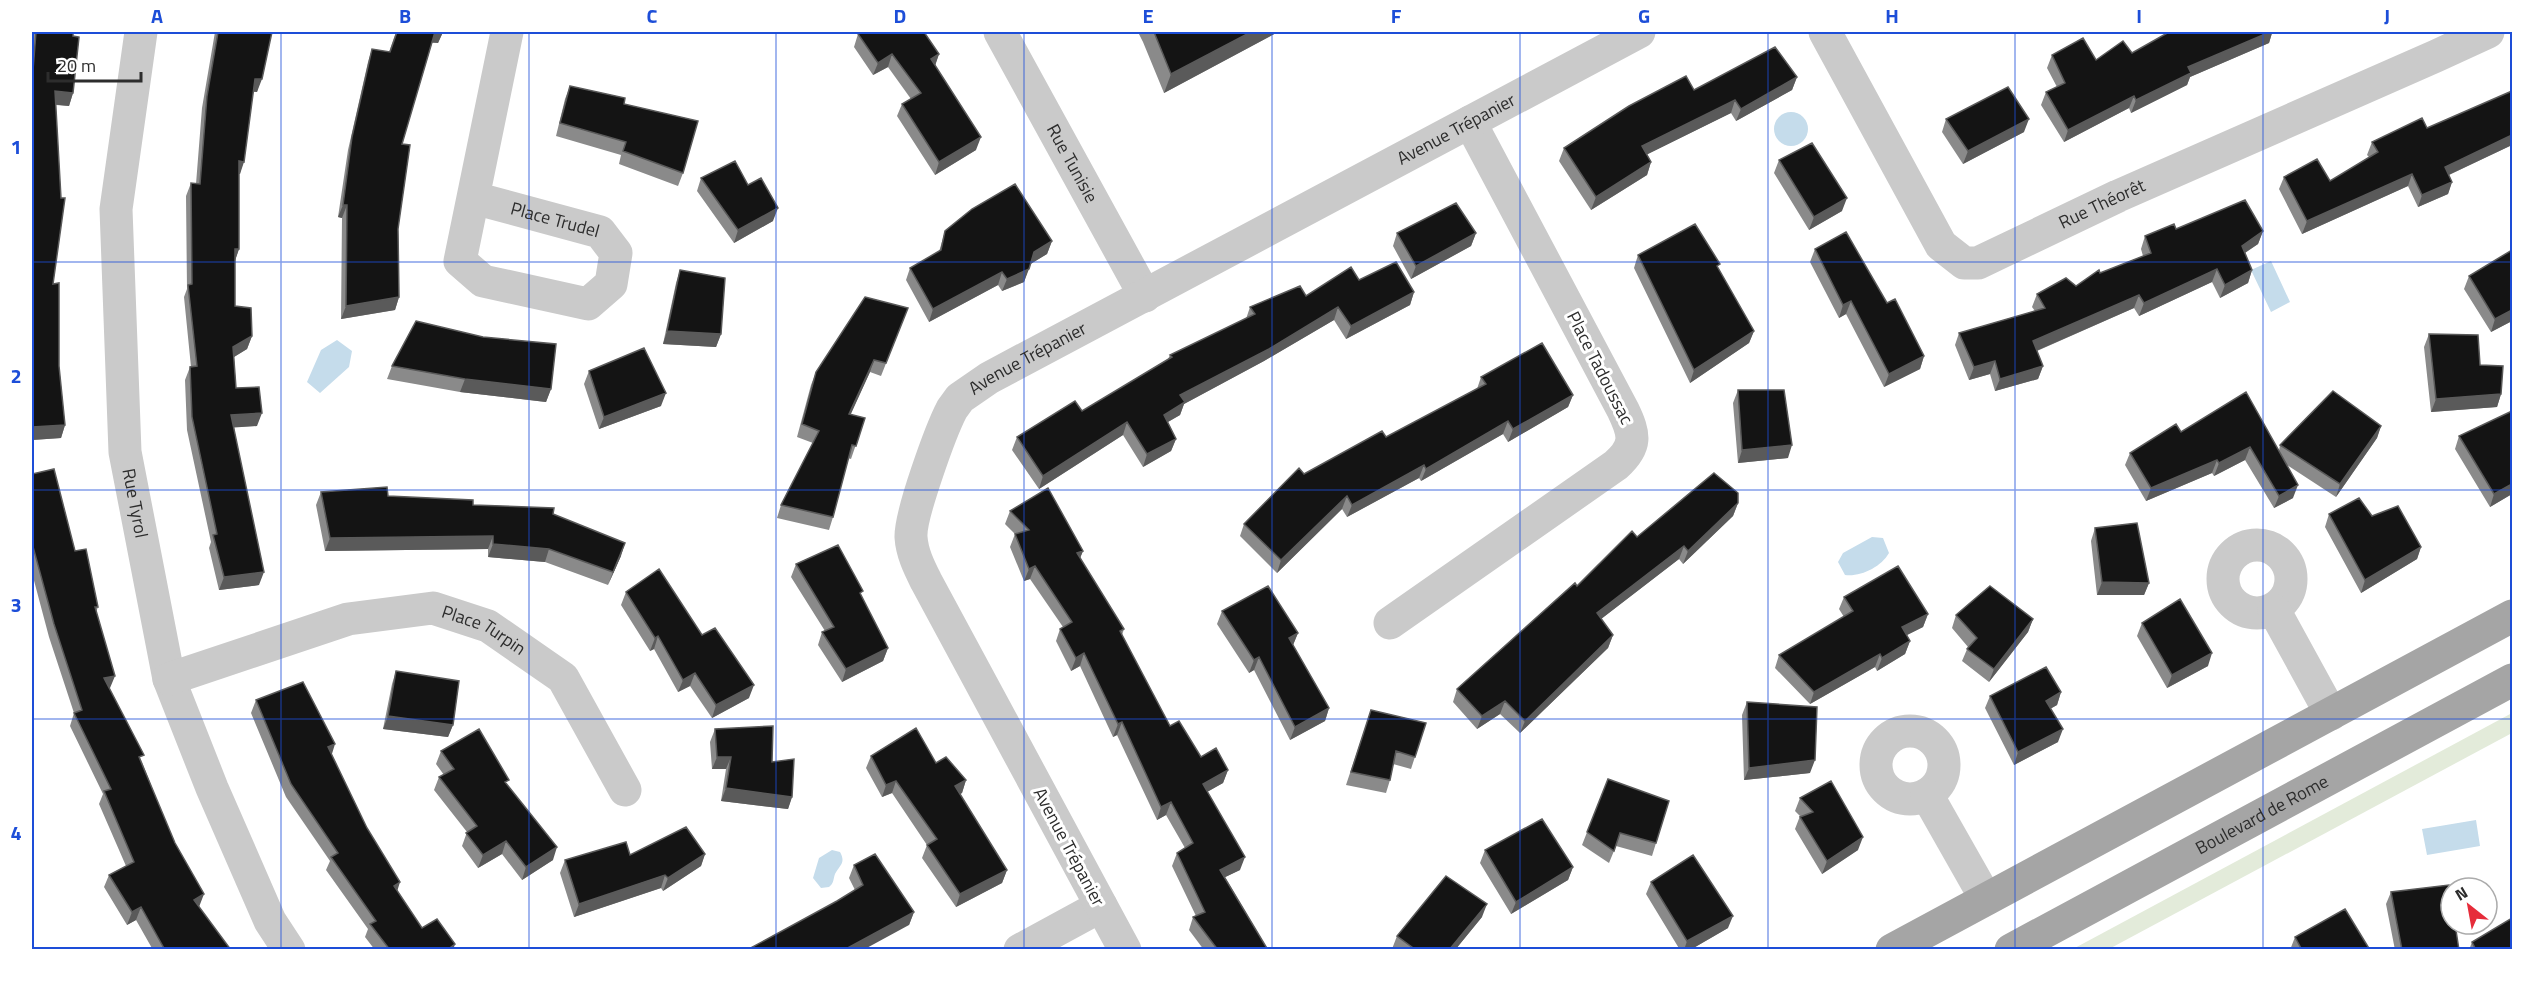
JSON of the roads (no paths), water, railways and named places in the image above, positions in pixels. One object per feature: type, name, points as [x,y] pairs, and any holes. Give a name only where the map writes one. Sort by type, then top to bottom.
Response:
[{"type":"main road","points":[[1892,950],[2512,616]]},
{"type":"main road","name":"Boulevard de Rome","points":[[2011,950],[2512,680]]},
{"type":"street","name":"Rue Tyrol","points":[[141,32],[116,208],[125,452],[169,679],[212,788],[270,921],[289,950]]},
{"type":"street","name":"Place Trudel","points":[[474,198],[600,232],[616,254],[611,284],[588,304],[483,280],[460,261],[507,32]]},
{"type":"street","name":"Rue Tunisie","points":[[1000,32],[1145,296]]},
{"type":"street","name":"Avenue Trépanier","points":[[1125,950],[926,581],[913,551],[911,537],[916,512],[946,420],[960,398],[989,378],[1639,32]]},
{"type":"street","name":"Rue Théorêt","points":[[1825,32],[1931,231],[1941,245],[1964,263],[1978,263],[2118,196],[2488,32]]},
{"type":"street","name":"Place Tadoussac","points":[[1390,624],[1616,465],[1626,455],[1631,445],[1632,432],[1623,410],[1470,122]]},
{"type":"street","name":"Place Turpin","points":[[169,679],[348,619],[433,608],[488,626],[563,678],[625,790]]},
{"type":"street","points":[[2274,610],[2331,714]]},
{"type":"street","points":[[1927,795],[1986,899]]},
{"type":"street","points":[[1020,950],[1101,906]]},
{"type":"water","points":[[1791,112],[1803,117],[1808,129],[1803,141],[1791,146],[1779,141],[1774,129],[1779,117]]},
{"type":"water","points":[[2271,261],[2290,302],[2271,312],[2251,270]]},
{"type":"water","points":[[337,340],[352,351],[349,367],[320,393],[307,382],[321,350]]},
{"type":"water","points":[[1872,537],[1883,538],[1889,553],[1876,567],[1864,573],[1845,575],[1838,562],[1843,553]]},
{"type":"water","points":[[2476,820],[2480,846],[2427,855],[2422,829]]},
{"type":"water","points":[[832,850],[840,852],[842,861],[832,884],[821,888],[813,878],[819,858]]}]
